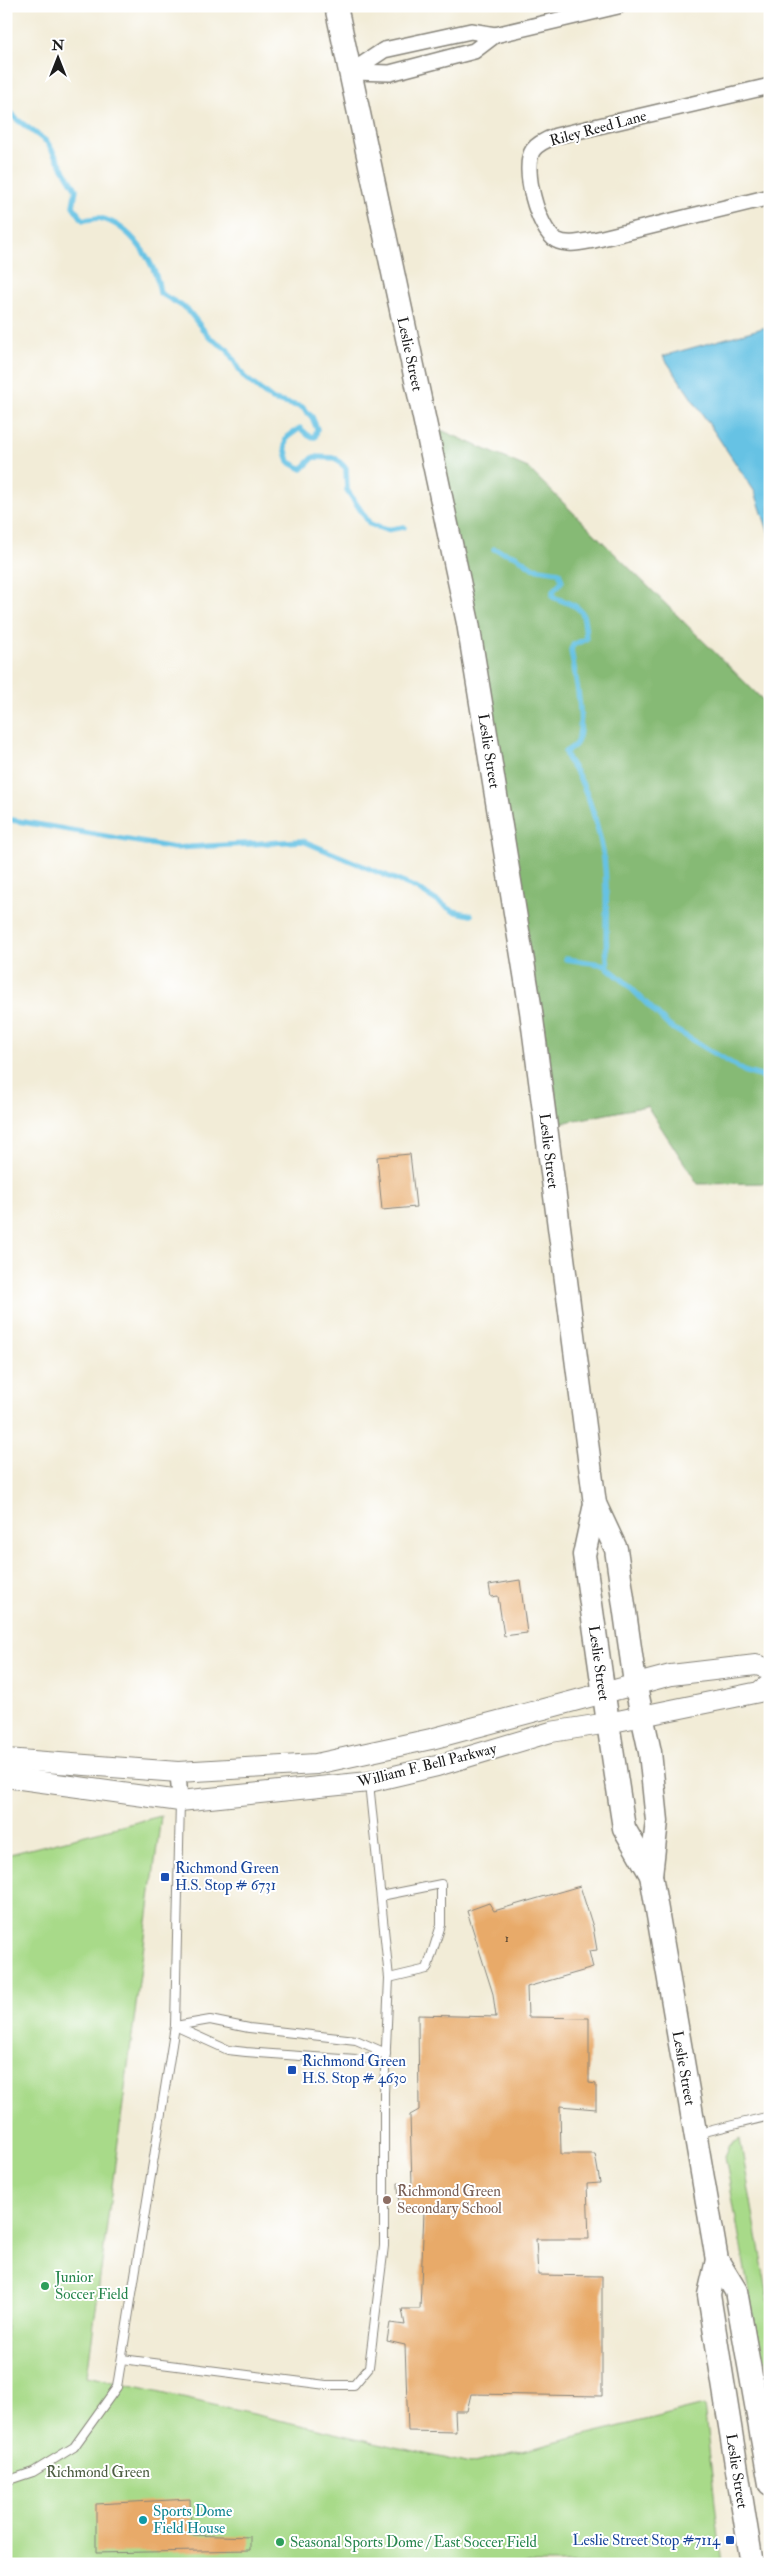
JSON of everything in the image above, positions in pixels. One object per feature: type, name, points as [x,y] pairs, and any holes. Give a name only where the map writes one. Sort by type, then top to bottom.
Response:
[{"type":"main road","name":"Leslie Street","points":[[336,6],[468,623],[531,1011],[595,1504],[616,1549],[635,1683],[650,1752],[657,1821],[651,1875],[717,2260],[736,2291],[761,2391],[770,2484]]},
{"type":"main road","name":"Leslie Street","points":[[595,1504],[584,1555],[608,1724],[624,1828],[651,1875]]},
{"type":"main road","name":"Leslie Street","points":[[717,2260],[709,2295],[752,2564]]},
{"type":"street","points":[[351,72],[384,50],[471,31],[495,35],[618,6]]},
{"type":"street","points":[[351,72],[390,73],[474,51],[495,35]]},
{"type":"street","name":"Riley Reed Lane","points":[[770,86],[556,136],[543,142],[533,150],[528,171],[533,196],[547,233],[555,240],[565,243],[594,240],[770,198]]},
{"type":"street","name":"William F. Bell Parkway","points":[[6,1759],[178,1772],[316,1764],[431,1739],[635,1683],[671,1675],[756,1665],[770,1669]]},
{"type":"street","name":"William F. Bell Parkway","points":[[6,1777],[180,1801],[369,1782],[437,1766],[551,1732],[608,1724],[759,1692],[770,1683]]},
{"type":"street","points":[[178,1772],[180,1801]]},
{"type":"lane","points":[[122,2359],[354,2386],[369,2367],[384,2246],[386,2053],[389,1978],[369,1782]]},
{"type":"lane","points":[[6,2481],[33,2472],[74,2447],[117,2387],[175,2026],[180,1801]]},
{"type":"lane","points":[[381,1896],[441,1884],[441,1925],[427,1969],[389,1978]]},
{"type":"lane","points":[[175,2026],[210,2020],[249,2028],[356,2040],[386,2053]]},
{"type":"lane","points":[[175,2026],[228,2050],[356,2060],[386,2053]]},
{"type":"lane","points":[[696,2134],[770,2116]]},
{"type":"green space","points":[[434,427],[528,468],[770,707],[770,1183],[698,1184],[647,1106],[561,1123]]},
{"type":"green space","name":"Richmond Green","points":[[161,1816],[87,2376],[470,2464],[704,2405],[722,2564],[6,2564],[6,1855]]},
{"type":"green space","points":[[740,2139],[770,2309],[770,2368],[759,2350],[725,2156],[730,2145]]},
{"type":"water","points":[[770,326],[770,537],[755,492],[663,356]]},
{"type":"building","points":[[410,1154],[416,1207],[382,1210],[377,1157]]},
{"type":"building","points":[[520,1580],[527,1633],[504,1636],[498,1596],[491,1597],[489,1585]]},
{"type":"building","points":[[580,1886],[593,1927],[597,1950],[589,1951],[593,1968],[527,1987],[528,2017],[589,2018],[589,2083],[596,2084],[596,2109],[560,2106],[561,2154],[595,2154],[600,2183],[587,2184],[589,2239],[536,2239],[538,2275],[602,2276],[602,2396],[471,2394],[467,2411],[455,2411],[456,2432],[408,2431],[405,2345],[387,2341],[390,2323],[405,2325],[402,2309],[420,2309],[424,2211],[399,2210],[398,2183],[412,2185],[410,2115],[419,2110],[418,2015],[496,2017],[493,1994],[467,1911],[489,1903],[494,1911]]},
{"type":"building","name":"Sports Dome Field House","points":[[190,2499],[191,2535],[250,2537],[250,2550],[96,2553],[96,2504]]},
{"type":"waterway","points":[[6,106],[15,118],[47,142],[76,189],[73,206],[83,220],[99,218],[121,228],[148,258],[154,270],[160,293],[187,309],[209,337],[227,349],[244,377],[273,400],[302,407],[312,417],[317,429],[315,437],[309,436],[300,428],[286,438],[285,447],[289,462],[302,469],[314,457],[335,458],[346,468],[347,490],[370,524],[386,530],[404,527]]},
{"type":"waterway","points":[[494,549],[516,556],[533,568],[559,572],[562,581],[553,591],[553,597],[571,604],[583,614],[586,639],[573,645],[571,650],[579,699],[579,737],[575,745],[565,752],[586,793],[603,852],[606,881],[608,968],[625,982],[669,1026],[746,1072],[770,1079]]},
{"type":"waterway","points":[[6,819],[174,848],[303,841],[416,888],[453,911],[471,915]]},
{"type":"waterway","points":[[566,959],[607,965]]},
{"type":"place","name":"Richmond Green H.S. Stop # 6731","points":[[165,1877]]},
{"type":"place","name":"Richmond Green H.S. Stop # 4630","points":[[292,2070]]},
{"type":"place","name":"Richmond Green Secondary School","points":[[387,2200]]},
{"type":"place","name":"Junior Soccer Field","points":[[45,2286]]},
{"type":"place","name":"Sports Dome Field House","points":[[143,2520]]},
{"type":"place","name":"Leslie Street Stop #7114","points":[[730,2540]]},
{"type":"place","name":"Seasonal Sports Dome / East Soccer Field","points":[[280,2542]]}]
